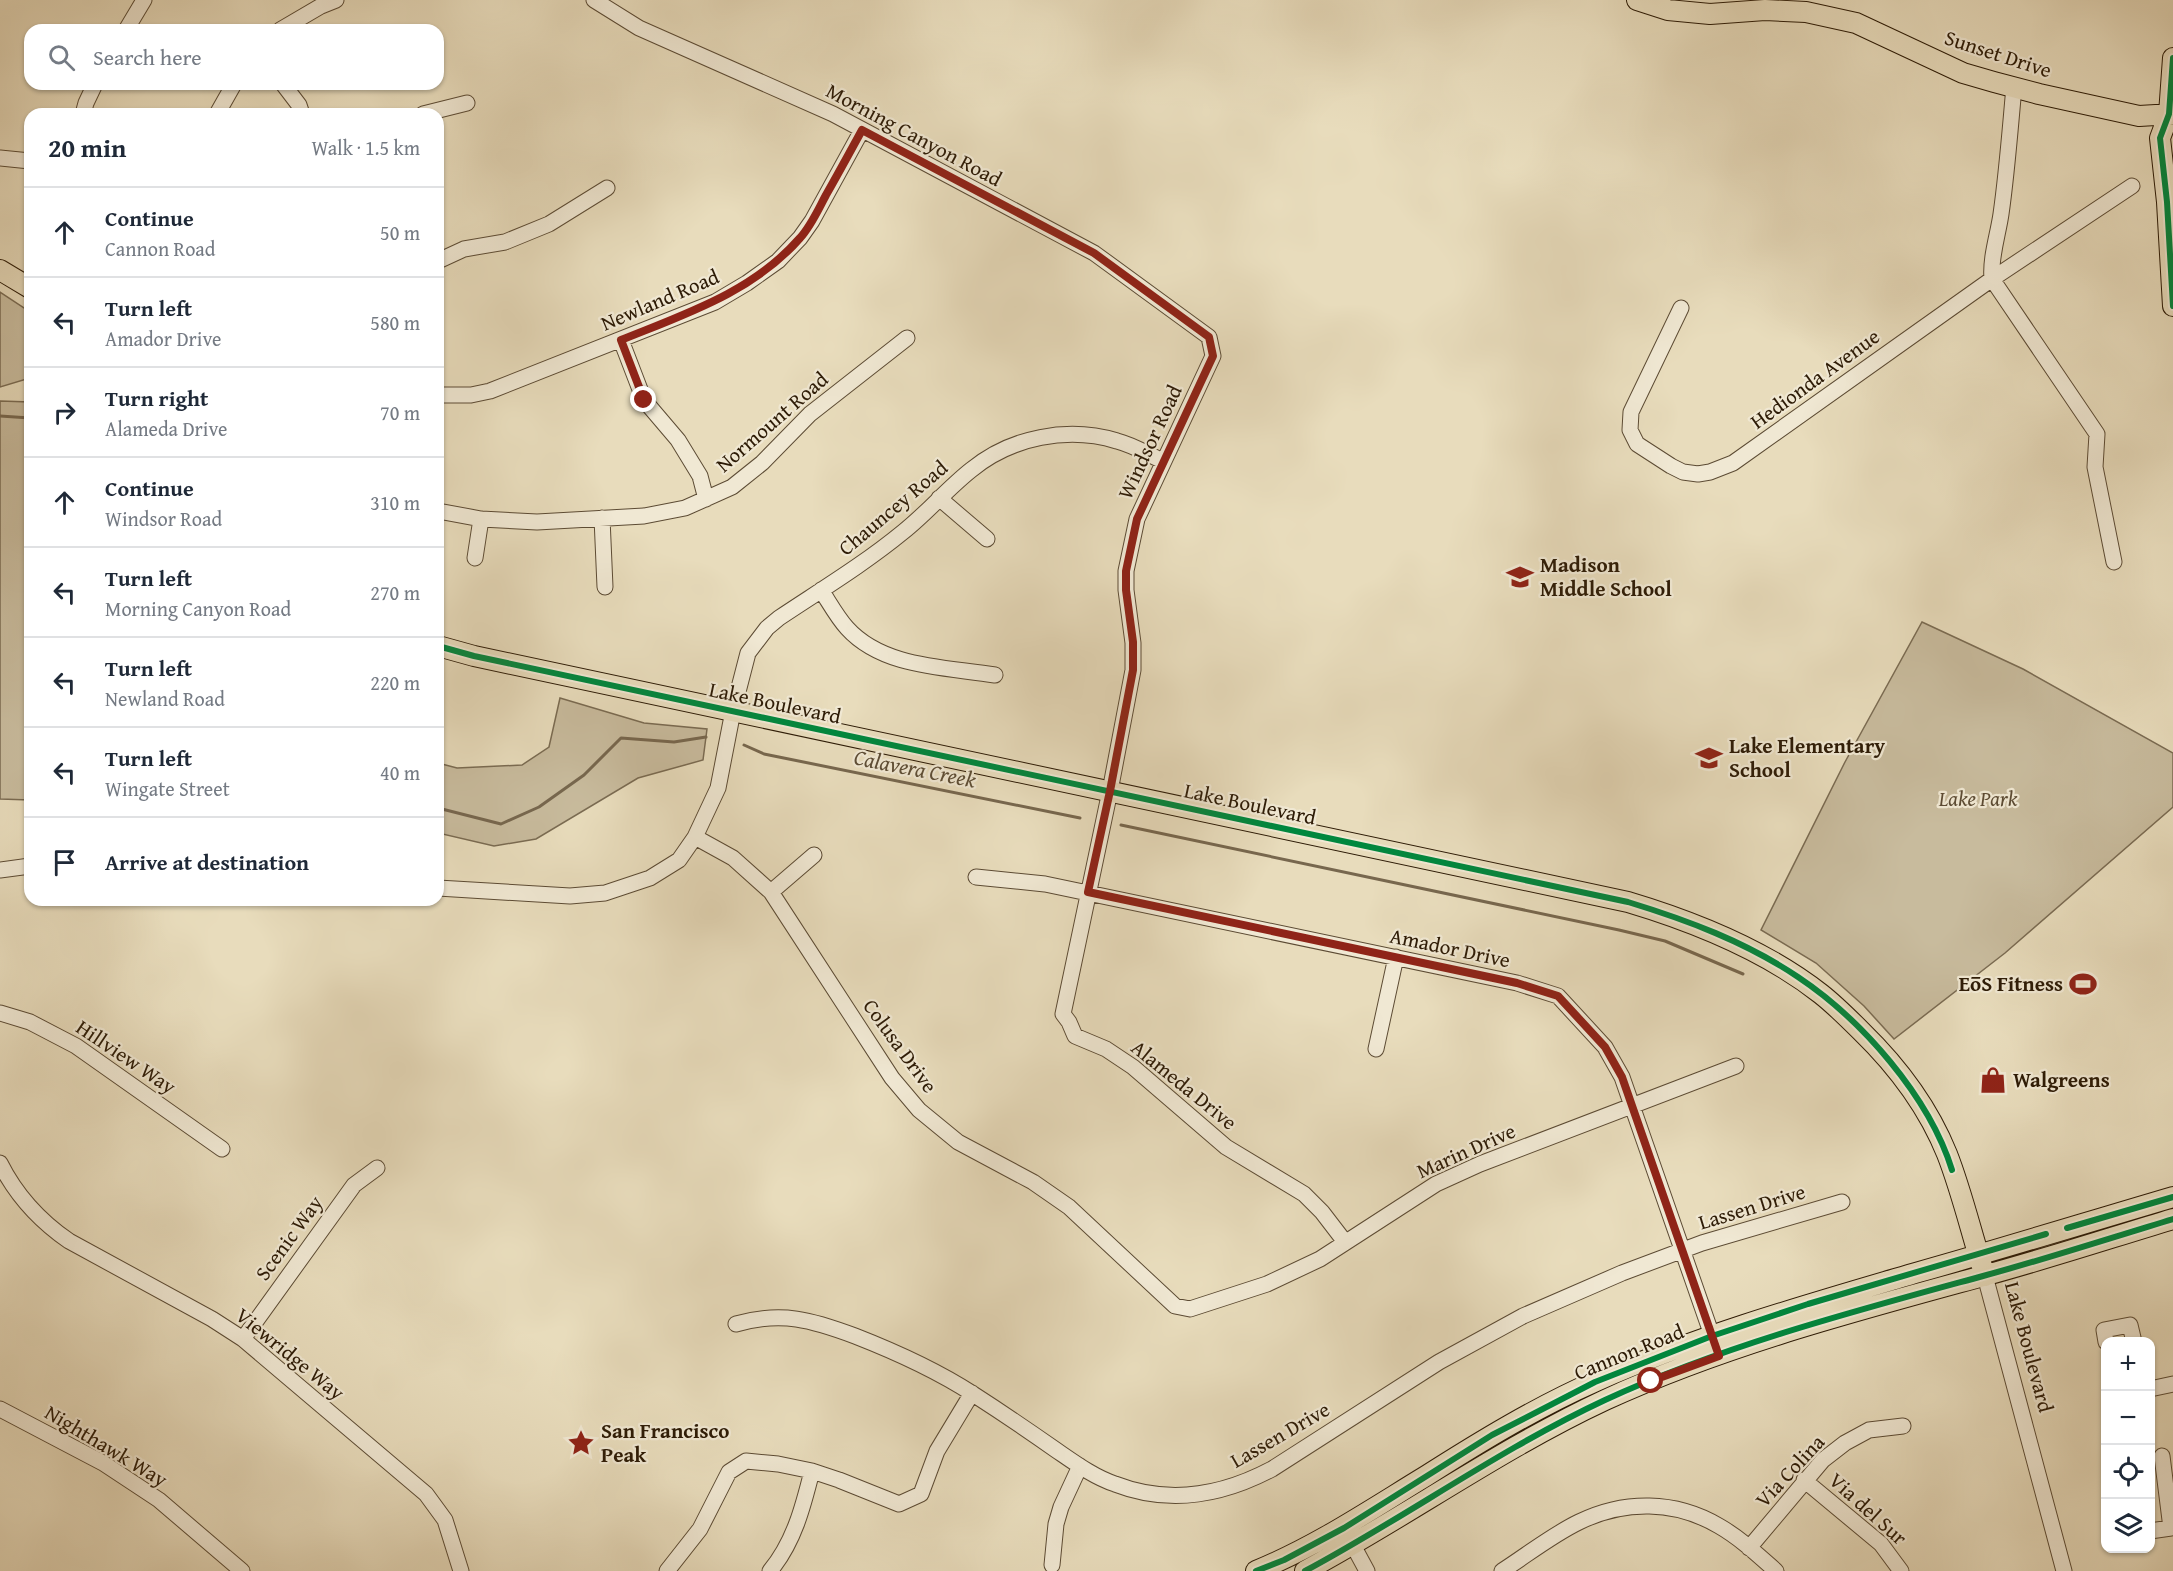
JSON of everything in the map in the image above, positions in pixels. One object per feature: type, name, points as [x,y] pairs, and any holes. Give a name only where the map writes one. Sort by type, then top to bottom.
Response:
[{"type":"main road","name":"Sunset Drive","points":[[1636,0],[1668,10],[1710,14],[1765,10],[1806,12],[1856,23],[1963,73],[2139,116],[2172,116]]},
{"type":"main road","points":[[2173,58],[2172,116],[2160,138],[2167,202],[2173,306]]},
{"type":"main road","points":[[0,270],[24,284]]},
{"type":"main road","name":"Lake Boulevard","points":[[444,648],[474,656],[1628,902],[1692,923],[1729,939],[1797,976],[1821,994],[1885,1054],[1923,1108],[1947,1153],[1985,1276]]},
{"type":"main road","name":"Cannon Road","points":[[1305,1571],[1348,1537],[1502,1430],[1594,1382],[1712,1336],[1808,1304],[2173,1197]]},
{"type":"main road","name":"Cannon Road","points":[[1256,1571],[1348,1537],[1614,1396],[1719,1356],[1814,1324],[1985,1276],[2173,1219]]},
{"type":"street","points":[[130,24],[144,0]]},
{"type":"street","points":[[290,24],[336,0]]},
{"type":"street","name":"Morning Canyon Road","points":[[594,0],[639,28],[833,114],[1094,253],[1201,330]]},
{"type":"street","points":[[2014,87],[2006,179],[1991,267],[1992,279],[2097,434],[2095,467],[2114,562]]},
{"type":"street","points":[[85,108],[92,90]]},
{"type":"street","points":[[220,108],[231,90]]},
{"type":"street","points":[[288,90],[300,108]]},
{"type":"street","points":[[444,109],[467,103]]},
{"type":"street","name":"Newland Road","points":[[444,395],[490,391],[715,302],[747,283],[777,261],[800,238],[812,221],[862,130]]},
{"type":"street","points":[[0,158],[24,160]]},
{"type":"street","name":"Hedionda Avenue","points":[[1681,308],[1631,412],[1630,430],[1637,444],[1663,461],[1683,472],[1698,474],[1733,463],[1992,279],[2132,186]]},
{"type":"street","points":[[444,258],[464,249],[505,242],[549,224],[607,188]]},
{"type":"street","name":"Windsor Road","points":[[1110,791],[1133,670],[1133,642],[1126,590],[1126,571],[1137,519],[1213,356],[1209,337],[1201,330]]},
{"type":"street","name":"Normount Road","points":[[444,512],[482,519],[537,522],[644,516],[685,508],[732,487],[762,463],[810,414],[907,338]]},
{"type":"street","points":[[621,340],[644,400],[678,440],[700,476],[706,499]]},
{"type":"street","name":"Chauncey Road","points":[[444,888],[570,896],[604,893],[650,878],[679,860],[695,837],[718,788],[733,711],[748,653],[767,628],[779,618],[867,561],[906,530],[972,468],[1016,443],[1059,434],[1092,434],[1120,441],[1163,461]]},
{"type":"street","points":[[939,498],[987,539]]},
{"type":"street","points":[[602,518],[604,587]]},
{"type":"street","points":[[475,558],[482,519]]},
{"type":"street","points":[[821,590],[848,628],[866,643],[884,653],[908,662],[995,675]]},
{"type":"street","name":"Alameda Drive","points":[[1110,791],[1063,1014],[1075,1036],[1106,1049],[1133,1067],[1226,1147],[1304,1194],[1322,1212],[1345,1242]]},
{"type":"street","name":"Colusa Drive","points":[[695,837],[733,858],[771,892],[892,1078],[919,1110],[958,1142],[1033,1182],[1069,1207],[1175,1306],[1190,1309]]},
{"type":"street","points":[[771,892],[814,855]]},
{"type":"street","points":[[0,870],[24,867]]},
{"type":"street","name":"Amador Drive","points":[[976,877],[1045,884],[1088,892],[1517,983],[1558,996],[1605,1047],[1622,1077],[1719,1356]]},
{"type":"street","points":[[1376,1049],[1396,957]]},
{"type":"street","name":"Hillview Way","points":[[0,1012],[30,1022],[76,1046],[222,1149]]},
{"type":"street","name":"Marin Drive","points":[[1190,1309],[1267,1284],[1320,1259],[1436,1184],[1480,1164],[1736,1066]]},
{"type":"street","name":"Viewridge Way","points":[[0,1163],[32,1210],[61,1236],[212,1319],[243,1339],[426,1494],[445,1520],[461,1571]]},
{"type":"street","name":"Scenic Way","points":[[243,1339],[354,1185],[377,1168]]},
{"type":"street","name":"Lassen Drive","points":[[736,1324],[756,1318],[789,1317],[819,1322],[902,1354],[972,1393],[1080,1466],[1115,1484],[1156,1495],[1195,1495],[1213,1493],[1252,1480],[1439,1362],[1523,1316],[1622,1273],[1701,1243],[1842,1202]]},
{"type":"street","name":"Lake Boulevard","points":[[1985,1276],[2064,1571]]},
{"type":"street","points":[[2105,1337],[2104,1330],[2130,1325],[2133,1337]]},
{"type":"street","points":[[2155,1388],[2173,1384]]},
{"type":"street","points":[[667,1571],[700,1529],[729,1472],[746,1461],[812,1471],[899,1504],[921,1494],[938,1451],[972,1393]]},
{"type":"street","name":"Nighthawk Way","points":[[0,1409],[103,1463],[159,1500],[242,1571]]},
{"type":"street","name":"Via Colina","points":[[1749,1548],[1823,1460],[1845,1443],[1869,1430],[1903,1426]]},
{"type":"street","points":[[2155,1530],[2171,1528],[2162,1456]]},
{"type":"street","points":[[1052,1564],[1056,1524],[1080,1466]]},
{"type":"street","points":[[770,1571],[782,1557],[801,1516],[812,1471]]},
{"type":"street","name":"Via del Sur","points":[[1804,1480],[1881,1544],[1901,1571]]},
{"type":"street","points":[[1502,1571],[1578,1522],[1612,1509],[1648,1505],[1667,1506],[1685,1511],[1719,1526],[1776,1571]]},
{"type":"street","points":[[1348,1537],[1367,1571]]},
{"type":"green space","points":[[0,292],[24,308],[24,380],[0,387]]},
{"type":"green space","points":[[0,401],[24,402],[24,800],[0,799]]},
{"type":"green space","name":"Lake Park","points":[[1922,622],[2023,669],[2173,753],[2173,807],[2005,953],[1894,1039],[1864,1006],[1816,963],[1761,930],[1845,762]]},
{"type":"green space","points":[[560,698],[644,723],[707,729],[703,760],[638,778],[536,839],[494,846],[444,834],[444,765],[457,768],[522,765],[549,747]]},
{"type":"waterway","name":"Calavera Creek","points":[[0,416],[24,418]]},
{"type":"waterway","name":"Calavera Creek","points":[[444,810],[501,824],[539,807],[584,775],[621,738],[674,742],[706,737]]},
{"type":"waterway","name":"Calavera Creek","points":[[744,745],[764,754],[1080,818]]},
{"type":"waterway","name":"Calavera Creek","points":[[1121,825],[1665,941],[1743,974]]},
{"type":"cycle path","points":[[2173,58],[2169,114],[2160,138],[2167,202],[2173,306]]},
{"type":"cycle path","points":[[444,648],[474,656],[1628,902],[1672,916],[1716,933],[1778,964],[1822,994],[1845,1014],[1868,1037],[1910,1087],[1941,1142],[1952,1170]]},
{"type":"cycle path","points":[[2067,1228],[2173,1197]]},
{"type":"cycle path","points":[[1305,1571],[1528,1440],[1566,1419],[1650,1380],[1791,1331],[2030,1263],[2173,1219]]},
{"type":"cycle path","points":[[1256,1571],[1284,1560],[1344,1528],[1492,1435],[1595,1382],[1712,1336],[1808,1304],[2046,1234]]},
{"type":"place","name":"Madison Middle School","points":[[1520,577]]},
{"type":"place","name":"Lake Elementary School","points":[[1709,758]]},
{"type":"place","name":"EōS Fitness","points":[[2083,984]]},
{"type":"place","name":"Walgreens","points":[[1993,1080]]},
{"type":"place","name":"San Francisco Peak","points":[[581,1443]]},
{"type":"route","points":[[644,400],[621,340],[715,302],[747,283],[777,261],[800,238],[812,221],[862,130],[1094,253],[1209,337],[1213,356],[1137,519],[1126,571],[1126,590],[1133,642],[1133,670],[1088,892],[1517,983],[1558,996],[1605,1047],[1622,1077],[1719,1356],[1651,1381]]}]
